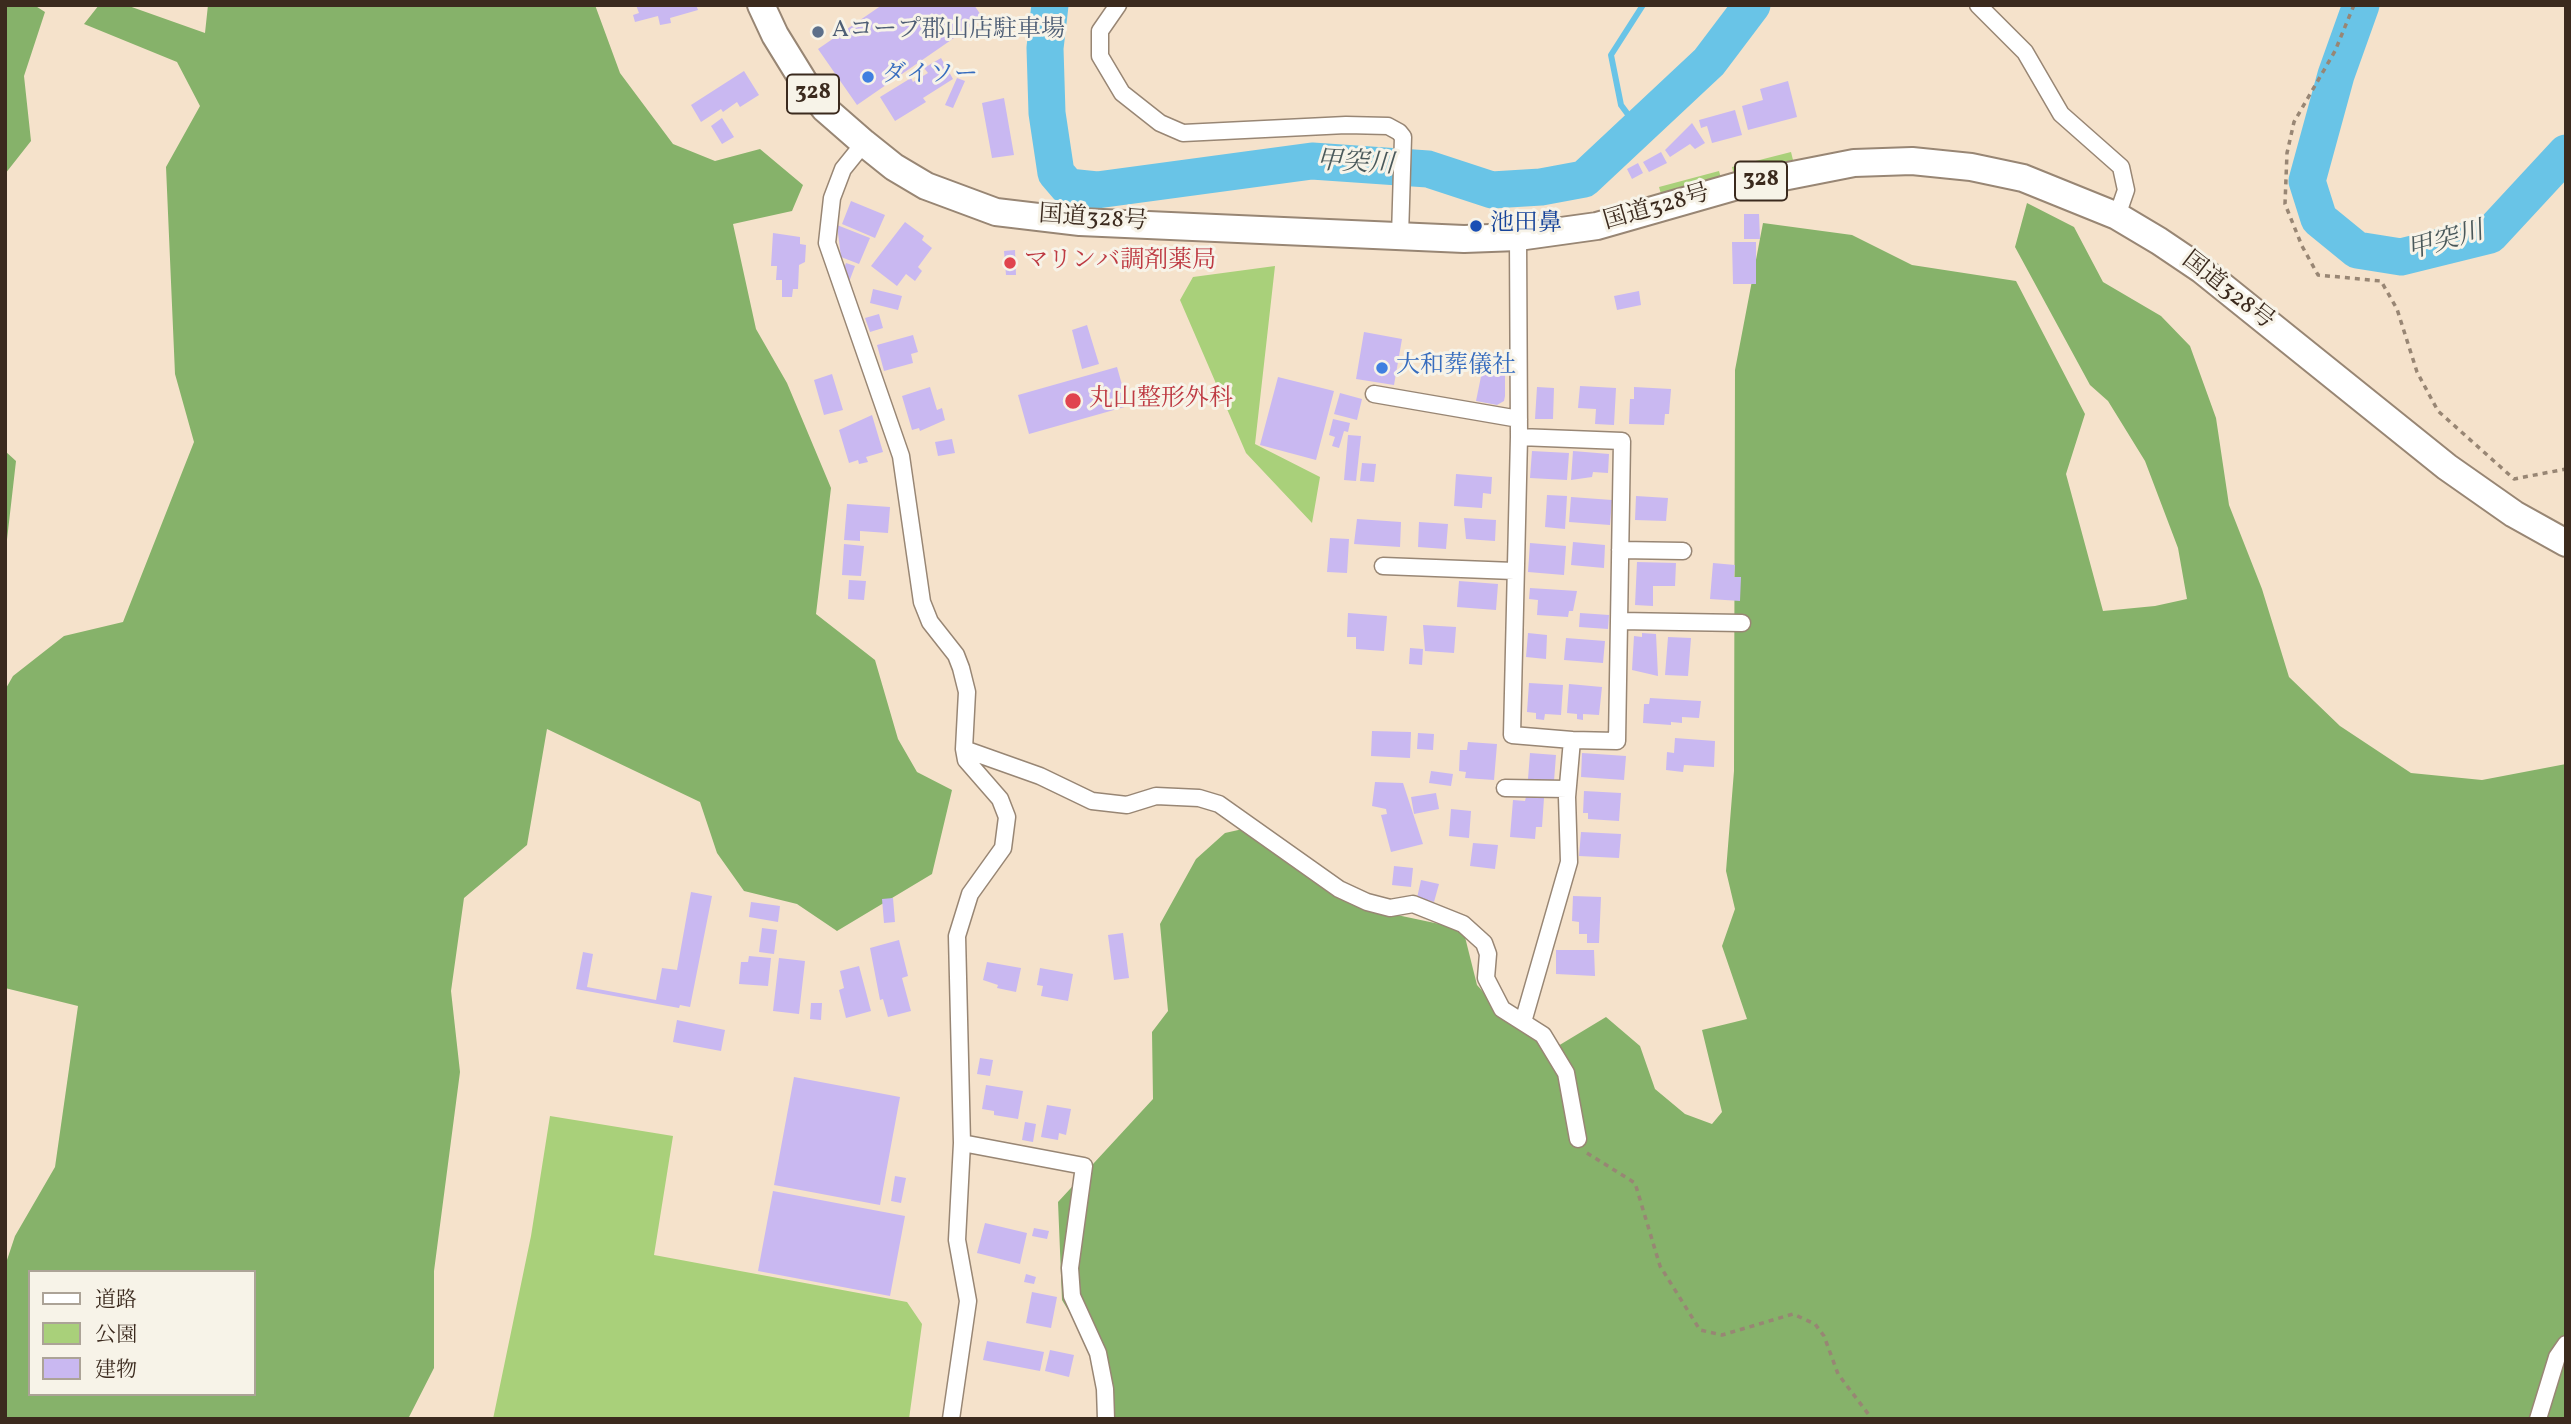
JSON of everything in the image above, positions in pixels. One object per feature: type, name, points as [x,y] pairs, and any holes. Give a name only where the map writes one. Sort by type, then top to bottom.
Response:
[{"type":"highway","name":"国道328号","points":[[761,5],[775,35],[804,82],[825,109],[894,167],[926,186],[996,212],[1080,222],[1400,228],[1518,237],[1597,226],[1737,186],[1854,163],[1912,161],[1971,167],[2023,178],[2117,216],[2202,270],[2447,467],[2514,514],[2566,543]]},
{"type":"street","points":[[1118,5],[1100,31],[1100,56],[1122,93],[1160,123],[1183,133],[1346,125],[1388,126],[1403,137],[1400,228]]},
{"type":"street","points":[[1978,5],[2025,52],[2062,114],[2121,167],[2126,190],[2117,216]]},
{"type":"street","points":[[864,143],[843,169],[832,198],[827,243],[901,457],[922,602],[930,622],[956,655],[961,667],[967,692],[964,749],[974,771],[1000,799],[1006,817],[1007,835],[1003,848],[970,894],[957,936],[962,1143],[957,1240],[968,1301],[951,1419]]},
{"type":"street","points":[[1518,237],[1519,437],[1512,735],[1617,741],[1622,441],[1519,437]]},
{"type":"street","points":[[1374,394],[1519,419]]},
{"type":"street","points":[[1620,550],[1683,551]]},
{"type":"street","points":[[1383,566],[1514,571]]},
{"type":"street","points":[[1619,621],[1742,622]]},
{"type":"street","points":[[1524,1022],[1569,863],[1567,789],[1572,740]]},
{"type":"street","points":[[964,749],[1040,776],[1092,801],[1127,805],[1156,796],[1199,798],[1219,804],[1339,888],[1367,902],[1390,908],[1413,904],[1463,924],[1484,943],[1488,954],[1486,978],[1502,1009],[1543,1035],[1566,1073],[1578,1139]]},
{"type":"street","points":[[1505,788],[1567,789]]},
{"type":"street","points":[[962,1143],[1084,1166],[1070,1268],[1072,1296],[1098,1353],[1105,1389],[1106,1419]]},
{"type":"street","points":[[2538,1419],[2557,1357],[2566,1344]]},
{"type":"path","points":[[2354,5],[2336,51],[2294,122],[2289,143],[2284,204],[2302,246],[2318,275],[2381,281],[2398,309],[2417,372],[2438,411],[2514,479],[2566,469]]},
{"type":"path","points":[[1578,1139],[1589,1156],[1635,1183],[1660,1266],[1700,1330],[1722,1335],[1793,1314],[1815,1324],[1824,1336],[1838,1374],[1872,1419]]},
{"type":"green space","points":[[5,5],[34,5],[45,12],[24,76],[31,141],[5,174]]},
{"type":"green space","points":[[99,5],[126,5],[205,33],[208,5],[595,5],[620,73],[673,144],[715,161],[760,149],[803,185],[792,211],[733,224],[756,329],[787,383],[831,488],[816,614],[875,660],[898,739],[917,772],[952,790],[932,874],[837,931],[797,904],[744,891],[717,853],[700,802],[547,729],[527,845],[464,898],[451,991],[460,1072],[434,1271],[434,1368],[408,1419],[5,1419],[5,1266],[15,1236],[55,1167],[78,1006],[5,988],[5,690],[13,676],[64,636],[123,622],[194,442],[175,374],[166,167],[200,106],[177,62],[84,24]]},
{"type":"green space","points":[[1791,152],[1793,160],[1734,175],[1732,167]]},
{"type":"green space","points":[[1719,171],[1721,178],[1661,194],[1659,187]]},
{"type":"green space","points":[[2027,203],[2074,227],[2103,282],[2161,316],[2190,346],[2216,418],[2229,505],[2262,589],[2289,677],[2340,726],[2411,773],[2482,780],[2566,764],[2566,1419],[1106,1419],[1114,1386],[1062,1300],[1058,1202],[1153,1099],[1152,1032],[1168,1011],[1160,924],[1196,859],[1225,833],[1256,826],[1339,896],[1397,915],[1463,929],[1477,985],[1508,1020],[1553,1049],[1606,1017],[1640,1046],[1655,1089],[1685,1114],[1712,1124],[1722,1112],[1702,1030],[1747,1019],[1722,946],[1735,909],[1726,871],[1734,771],[1735,370],[1763,223],[1852,235],[1912,265],[2016,281],[2085,414],[2066,474],[2103,611],[2155,606],[2187,599],[2178,548],[2145,461],[2108,401],[2090,385],[2015,247]]},
{"type":"green space","points":[[1275,266],[1255,444],[1320,477],[1312,523],[1246,453],[1180,300],[1193,277]]},
{"type":"green space","points":[[5,451],[16,461],[5,557]]},
{"type":"green space","points":[[550,1116],[673,1136],[654,1255],[907,1302],[922,1324],[909,1419],[493,1419],[531,1236]]},
{"type":"building","points":[[636,5],[696,5],[698,10],[670,18],[671,23],[660,25],[658,16],[635,22],[633,15],[639,13]]},
{"type":"building","name":"ダイソー","points":[[882,5],[974,5],[983,18],[857,105],[818,49]]},
{"type":"building","points":[[941,58],[953,79],[923,98],[926,102],[895,121],[880,97],[911,78],[913,82],[928,73],[924,68]]},
{"type":"building","points":[[744,71],[759,95],[740,107],[737,102],[723,112],[721,109],[701,122],[691,105]]},
{"type":"building","points":[[957,78],[965,81],[953,108],[945,105]]},
{"type":"building","points":[[1788,81],[1797,117],[1748,130],[1742,106],[1763,100],[1760,89]]},
{"type":"building","points":[[1004,98],[1014,155],[992,158],[982,103]]},
{"type":"building","points":[[1735,110],[1742,135],[1712,143],[1707,126],[1701,128],[1699,120]]},
{"type":"building","points":[[722,118],[734,137],[722,144],[711,126]]},
{"type":"building","points":[[1692,123],[1705,143],[1695,149],[1690,144],[1670,157],[1665,150]]},
{"type":"building","points":[[1661,152],[1667,163],[1649,172],[1643,162]]},
{"type":"building","points":[[1638,163],[1643,173],[1632,179],[1627,169]]},
{"type":"building","points":[[851,201],[885,215],[875,238],[842,224]]},
{"type":"building","points":[[1744,214],[1759,214],[1760,239],[1744,239]]},
{"type":"building","points":[[905,222],[924,236],[922,240],[932,248],[918,267],[922,271],[915,281],[906,274],[897,286],[871,266]]},
{"type":"building","points":[[837,225],[870,238],[859,264],[841,257]]},
{"type":"building","points":[[773,233],[800,237],[800,244],[806,245],[805,262],[799,265],[798,289],[793,289],[792,297],[782,297],[782,280],[776,280],[777,266],[771,266]]},
{"type":"building","points":[[1732,242],[1756,242],[1756,284],[1733,284]]},
{"type":"building","name":"マリンバ調剤薬局","points":[[1015,250],[1016,275],[1006,275],[1004,251]]},
{"type":"building","points":[[846,263],[855,266],[849,282],[844,269]]},
{"type":"building","points":[[873,289],[902,296],[898,310],[870,303]]},
{"type":"building","points":[[1639,291],[1641,305],[1617,310],[1614,296]]},
{"type":"building","points":[[879,314],[883,328],[870,332],[865,318]]},
{"type":"building","points":[[1087,325],[1099,364],[1082,369],[1072,330]]},
{"type":"building","points":[[1364,332],[1402,339],[1394,385],[1356,379]]},
{"type":"building","points":[[913,335],[918,352],[911,354],[913,363],[884,371],[877,345]]},
{"type":"building","points":[[1485,357],[1505,362],[1505,396],[1504,401],[1497,405],[1476,401]]},
{"type":"building","name":"丸山整形外科","points":[[1117,367],[1128,406],[1029,434],[1018,395]]},
{"type":"building","points":[[832,374],[843,410],[824,415],[814,380]]},
{"type":"building","points":[[1278,377],[1334,391],[1316,460],[1260,445]]},
{"type":"building","points":[[1580,386],[1616,388],[1614,425],[1595,424],[1596,409],[1578,408]]},
{"type":"building","points":[[930,387],[937,410],[942,408],[945,420],[920,431],[919,428],[912,430],[902,396]]},
{"type":"building","points":[[1537,387],[1554,388],[1553,419],[1535,419]]},
{"type":"building","points":[[1634,387],[1671,389],[1669,414],[1665,414],[1664,425],[1629,424],[1630,399],[1634,399]]},
{"type":"building","points":[[1340,393],[1362,399],[1357,420],[1334,414]]},
{"type":"building","points":[[872,415],[883,452],[866,457],[868,462],[859,464],[858,460],[849,463],[839,430]]},
{"type":"building","points":[[1333,419],[1350,423],[1348,432],[1344,431],[1339,448],[1332,446],[1335,437],[1329,435]]},
{"type":"building","points":[[1348,435],[1361,436],[1356,481],[1344,480]]},
{"type":"building","points":[[952,439],[955,453],[938,456],[935,442]]},
{"type":"building","points":[[1532,451],[1569,453],[1567,480],[1530,478]]},
{"type":"building","points":[[1573,451],[1609,454],[1608,473],[1593,472],[1592,477],[1571,480]]},
{"type":"building","points":[[1362,463],[1376,464],[1374,482],[1360,481]]},
{"type":"building","points":[[1456,474],[1492,477],[1491,494],[1483,493],[1482,508],[1454,506]]},
{"type":"building","points":[[1547,495],[1567,496],[1565,529],[1545,527]]},
{"type":"building","points":[[1636,496],[1668,498],[1666,521],[1635,520]]},
{"type":"building","points":[[1571,497],[1612,500],[1610,525],[1569,522]]},
{"type":"building","points":[[847,504],[890,507],[888,533],[860,531],[860,541],[844,540]]},
{"type":"building","points":[[1464,518],[1496,520],[1495,541],[1466,539]]},
{"type":"building","points":[[1357,519],[1401,522],[1400,547],[1354,544]]},
{"type":"building","points":[[1419,522],[1448,524],[1446,549],[1418,547]]},
{"type":"building","points":[[1330,538],[1349,539],[1347,573],[1327,572]]},
{"type":"building","points":[[1573,542],[1605,545],[1604,568],[1571,565]]},
{"type":"building","points":[[1530,543],[1566,546],[1564,575],[1528,572]]},
{"type":"building","points":[[844,544],[864,546],[861,576],[842,575]]},
{"type":"building","points":[[1637,562],[1676,563],[1675,586],[1653,586],[1653,606],[1635,605]]},
{"type":"building","points":[[1713,563],[1735,565],[1734,577],[1741,577],[1740,601],[1710,599]]},
{"type":"building","points":[[849,580],[866,581],[864,600],[848,599]]},
{"type":"building","points":[[1459,581],[1498,584],[1496,610],[1457,607]]},
{"type":"building","points":[[1530,588],[1577,591],[1573,611],[1569,611],[1568,617],[1537,615],[1538,600],[1529,599]]},
{"type":"building","points":[[1348,613],[1387,616],[1384,651],[1356,649],[1356,637],[1347,637]]},
{"type":"building","points":[[1580,613],[1609,615],[1608,629],[1579,627]]},
{"type":"building","points":[[1423,625],[1456,627],[1454,653],[1425,651]]},
{"type":"building","points":[[1528,633],[1547,635],[1546,659],[1526,657]]},
{"type":"building","points":[[1642,633],[1656,634],[1658,676],[1632,670],[1634,636],[1642,637]]},
{"type":"building","points":[[1668,637],[1691,638],[1688,676],[1665,675]]},
{"type":"building","points":[[1566,638],[1605,641],[1603,663],[1564,660]]},
{"type":"building","points":[[1410,648],[1423,649],[1422,665],[1409,664]]},
{"type":"building","points":[[1529,683],[1563,685],[1561,715],[1545,714],[1544,720],[1536,719],[1536,713],[1527,712]]},
{"type":"building","points":[[1569,684],[1602,687],[1599,715],[1583,714],[1583,720],[1577,719],[1577,714],[1567,713]]},
{"type":"building","points":[[1650,698],[1701,701],[1699,718],[1682,717],[1682,723],[1671,722],[1671,725],[1643,723],[1644,704],[1649,704]]},
{"type":"building","points":[[1372,731],[1411,732],[1410,758],[1371,756]]},
{"type":"building","points":[[1418,733],[1434,734],[1433,750],[1417,749]]},
{"type":"building","points":[[1675,738],[1715,741],[1714,767],[1684,765],[1683,772],[1666,770],[1667,752],[1674,753]]},
{"type":"building","points":[[1468,742],[1497,744],[1494,780],[1465,778],[1466,772],[1459,771],[1460,750],[1467,750]]},
{"type":"building","points":[[1530,753],[1556,755],[1554,781],[1528,779]]},
{"type":"building","points":[[1582,753],[1626,756],[1624,780],[1581,777]]},
{"type":"building","points":[[1431,771],[1453,774],[1451,786],[1429,783]]},
{"type":"building","points":[[1375,782],[1403,783],[1423,844],[1391,852],[1381,815],[1387,814],[1386,809],[1372,806]]},
{"type":"building","points":[[1584,791],[1621,793],[1619,821],[1588,819],[1588,813],[1583,813]]},
{"type":"building","points":[[1436,793],[1439,809],[1414,814],[1411,797]]},
{"type":"building","points":[[1526,797],[1544,798],[1542,827],[1536,827],[1535,839],[1510,837],[1513,800],[1525,801]]},
{"type":"building","points":[[1451,809],[1471,811],[1469,838],[1449,836]]},
{"type":"building","points":[[1581,832],[1621,834],[1619,858],[1579,856]]},
{"type":"building","points":[[1473,843],[1498,845],[1495,869],[1470,866]]},
{"type":"building","points":[[1394,866],[1413,868],[1411,887],[1392,885]]},
{"type":"building","points":[[1421,880],[1439,884],[1434,902],[1417,898]]},
{"type":"building","points":[[691,892],[712,896],[690,1007],[680,1005],[679,1008],[576,989],[583,952],[593,954],[587,987],[656,1000],[662,968],[677,970]]},
{"type":"building","points":[[1573,896],[1601,897],[1599,943],[1587,943],[1587,934],[1579,934],[1579,922],[1572,921]]},
{"type":"building","points":[[893,898],[895,922],[884,923],[882,899]]},
{"type":"building","points":[[751,902],[780,906],[778,922],[749,917]]},
{"type":"building","points":[[762,928],[777,930],[774,954],[759,952]]},
{"type":"building","points":[[1123,933],[1129,978],[1114,980],[1108,935]]},
{"type":"building","points":[[899,940],[908,976],[902,978],[911,1011],[888,1017],[883,999],[880,1000],[870,948]]},
{"type":"building","points":[[1556,950],[1594,950],[1595,976],[1556,974]]},
{"type":"building","points":[[749,956],[771,958],[768,986],[739,984],[741,962],[748,962]]},
{"type":"building","points":[[779,958],[805,961],[799,1014],[773,1011]]},
{"type":"building","points":[[987,962],[1021,968],[1016,992],[997,988],[998,985],[983,980]]},
{"type":"building","points":[[859,966],[871,1011],[846,1018],[839,990],[844,988],[840,971]]},
{"type":"building","points":[[1040,968],[1073,974],[1068,1001],[1041,996],[1043,986],[1037,985]]},
{"type":"building","points":[[811,1003],[822,1003],[821,1020],[810,1019]]},
{"type":"building","points":[[677,1020],[725,1030],[721,1051],[673,1042]]},
{"type":"building","points":[[980,1058],[993,1060],[990,1076],[977,1074]]},
{"type":"building","points":[[794,1077],[900,1097],[880,1205],[774,1185]]},
{"type":"building","points":[[986,1085],[1023,1091],[1018,1119],[994,1115],[994,1111],[982,1109]]},
{"type":"building","points":[[1047,1105],[1071,1109],[1066,1135],[1059,1133],[1058,1140],[1041,1137]]},
{"type":"building","points":[[1025,1122],[1036,1124],[1033,1142],[1022,1140]]},
{"type":"building","points":[[895,1176],[906,1178],[901,1203],[891,1201]]},
{"type":"building","points":[[773,1191],[905,1216],[890,1296],[758,1271]]},
{"type":"building","points":[[985,1223],[1027,1233],[1020,1264],[977,1253]]},
{"type":"building","points":[[1034,1228],[1049,1231],[1047,1239],[1032,1236]]},
{"type":"building","points":[[1026,1274],[1036,1277],[1034,1284],[1024,1282]]},
{"type":"building","points":[[1032,1292],[1057,1297],[1051,1328],[1026,1323]]},
{"type":"building","points":[[987,1341],[1044,1352],[1040,1371],[983,1360]]},
{"type":"building","points":[[1050,1350],[1074,1355],[1069,1377],[1045,1371]]},
{"type":"waterway","name":"甲突川","points":[[1050,5],[1045,48],[1047,113],[1056,173],[1068,187],[1097,190],[1312,161],[1428,169],[1492,190],[1541,187],[1584,179],[1709,62],[1752,5]]},
{"type":"waterway","points":[[1638,128],[1621,105],[1611,55],[1643,5]]},
{"type":"waterway","name":"甲突川","points":[[2361,5],[2336,75],[2307,181],[2319,219],[2357,250],[2401,257],[2490,235],[2566,153]]},
{"type":"place","name":"Aコープ郡山店駐車場","points":[[818,32]]},
{"type":"place","name":"ダイソー","points":[[868,77]]},
{"type":"place","name":"池田鼻","points":[[1476,226]]},
{"type":"place","name":"マリンバ調剤薬局","points":[[1010,263]]},
{"type":"place","name":"大和葬儀社","points":[[1382,368]]},
{"type":"place","name":"丸山整形外科","points":[[1073,401]]}]
